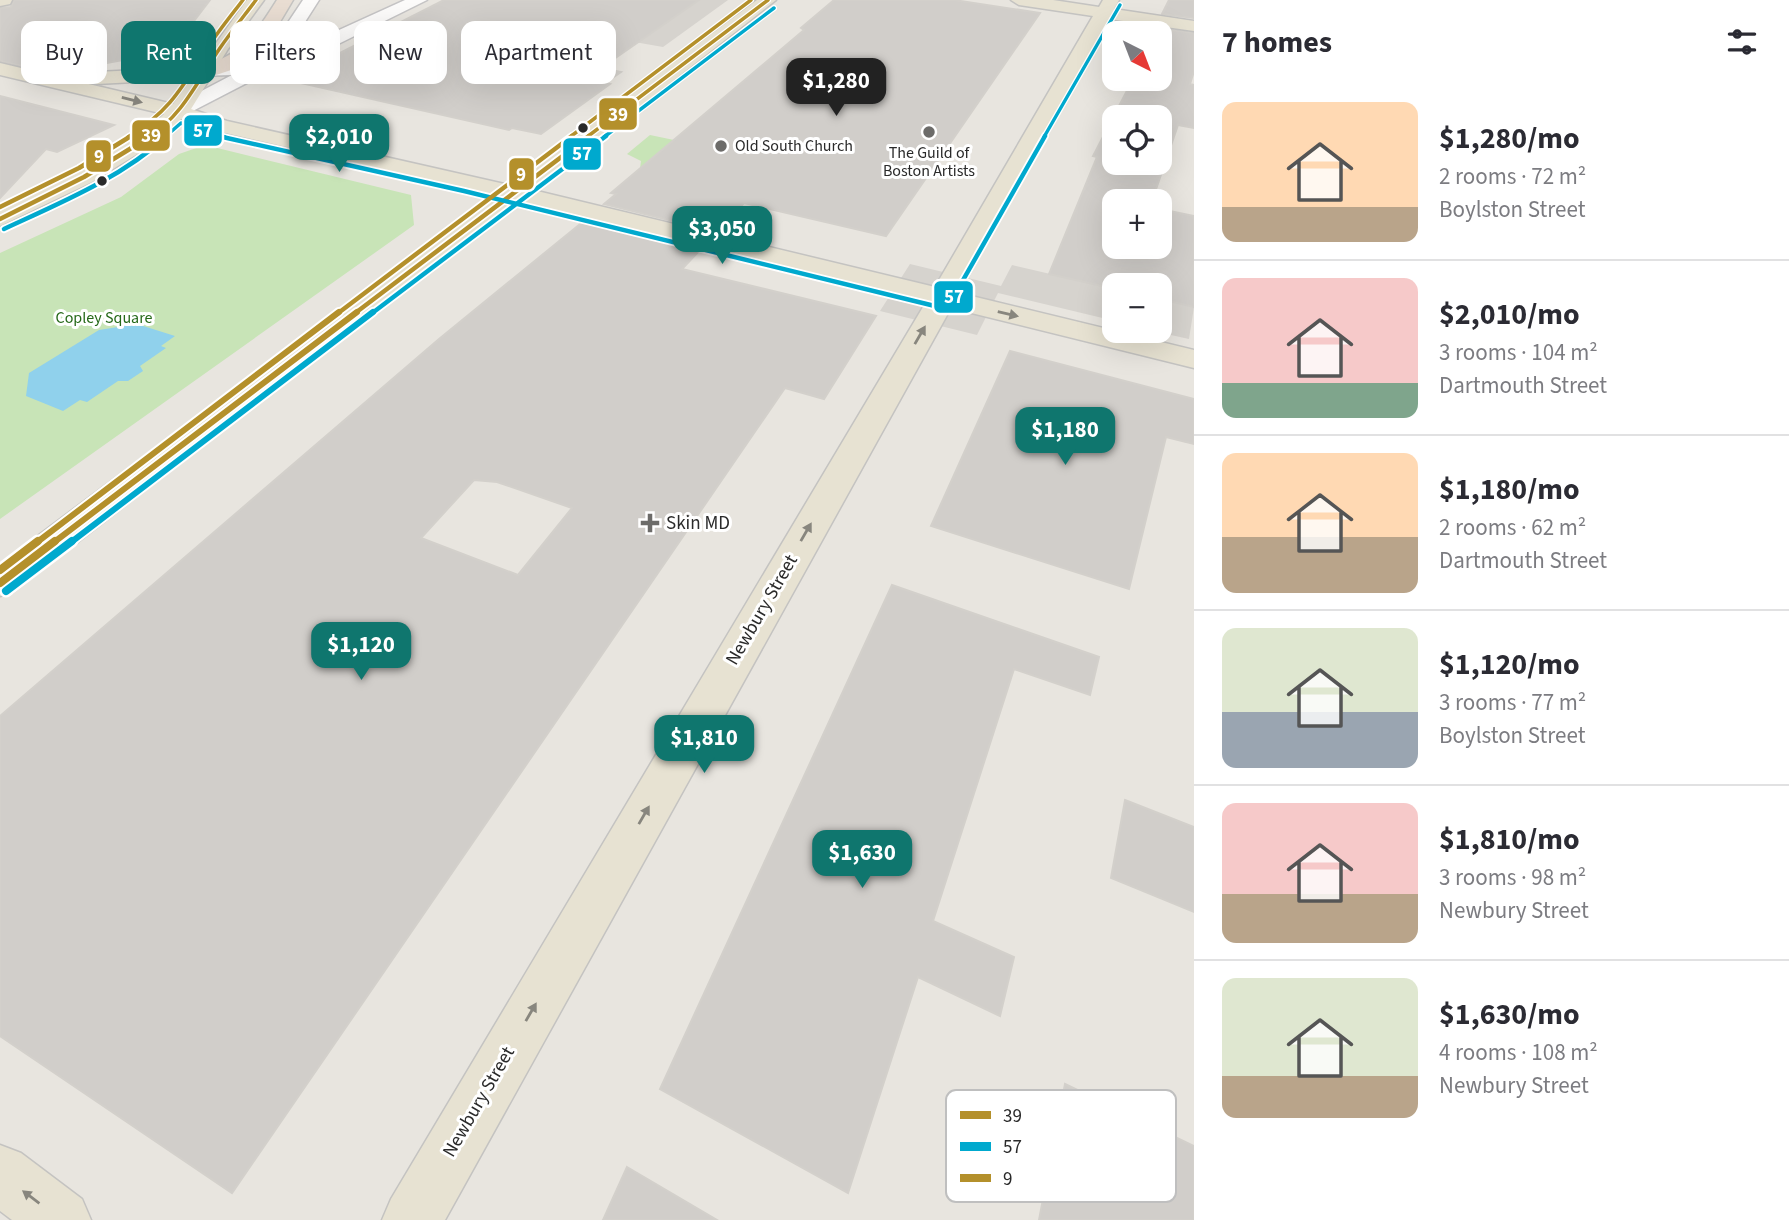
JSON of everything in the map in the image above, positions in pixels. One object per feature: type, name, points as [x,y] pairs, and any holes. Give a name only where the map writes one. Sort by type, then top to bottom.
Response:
[{"type":"highway","points":[[216,69],[232,64],[250,53],[285,0]]},
{"type":"main road","points":[[216,56],[256,0]]},
{"type":"main road","points":[[0,583],[768,0]]},
{"type":"main road","points":[[1019,0],[1107,6],[1194,26]]},
{"type":"main road","name":"Newbury Street","points":[[412,1220],[1107,6]]},
{"type":"main road","points":[[9,71],[121,77]]},
{"type":"main road","points":[[9,71],[178,111],[221,126],[513,192],[1194,359]]},
{"type":"main road","points":[[0,219],[155,135],[178,111],[197,84]]},
{"type":"main road","points":[[0,1174],[61,1220]]},
{"type":"street","points":[[298,21],[311,0]]},
{"type":"street","points":[[340,37],[419,0]]},
{"type":"street","points":[[178,111],[230,84]]},
{"type":"green space","points":[[650,135],[674,140],[640,169],[641,161],[627,154]]},
{"type":"green space","name":"Copley Square","points":[[205,145],[411,195],[414,225],[0,519],[0,253],[121,197],[179,154]]},
{"type":"shaded area","points":[[699,0],[728,0],[663,47],[623,40],[633,33],[649,35]]},
{"type":"shaded area","points":[[910,264],[1001,286],[1012,265],[1102,286],[1102,318],[998,293],[977,335],[880,311]]},
{"type":"shaded area","points":[[1172,302],[1194,307],[1189,339],[1172,335]]},
{"type":"water","points":[[137,324],[175,336],[161,346],[166,348],[140,366],[143,371],[128,381],[118,381],[87,402],[80,400],[63,411],[26,396],[29,373],[99,330]]},
{"type":"building","points":[[14,0],[210,0],[194,21],[121,21],[121,60],[107,63],[107,21],[21,21],[21,66],[0,61],[0,8],[11,7]]},
{"type":"building","points":[[444,0],[699,0],[616,58],[616,21],[461,21],[461,84],[610,84],[541,134],[512,128],[509,130],[305,84],[340,84],[340,53],[354,46],[354,84],[447,84],[447,21],[403,21]]},
{"type":"building","points":[[834,0],[954,0],[1040,13],[886,236],[744,203],[717,232],[604,204],[616,194],[611,193],[804,30],[801,28]]},
{"type":"building","points":[[1169,0],[1194,0],[1194,18],[1162,14]]},
{"type":"building","points":[[1172,30],[1194,33],[1194,71],[1190,84],[1194,85],[1194,128],[1178,125],[1172,143],[1172,105],[1119,105],[1127,91],[1172,91]]},
{"type":"building","points":[[0,96],[114,125],[57,152],[46,149],[0,198]]},
{"type":"building","points":[[1102,139],[1102,175],[1161,175],[1156,189],[1102,189],[1102,259],[1172,259],[1172,211],[1194,216],[1194,307],[1172,302],[1172,273],[1102,273],[1102,286],[1049,274],[1097,157],[1093,156]]},
{"type":"building","points":[[585,220],[701,249],[682,269],[876,316],[824,399],[785,388],[232,1193],[0,1036],[0,716],[439,339]],"holes":[[[474,480],[497,482],[572,508],[518,575],[421,538]]]},
{"type":"building","points":[[1010,351],[1194,399],[1194,444],[1166,437],[1129,589],[931,526]]},
{"type":"building","points":[[892,585],[1099,657],[1090,695],[1014,669],[933,921],[1014,957],[1000,1016],[918,977],[848,1193],[660,1089]]},
{"type":"building","points":[[1125,800],[1194,827],[1194,912],[1111,878]]},
{"type":"building","points":[[1065,1084],[1077,1090],[1064,1090]]},
{"type":"building","points":[[1176,1137],[1194,1146],[1194,1220],[1039,1220],[1042,1202],[1176,1202]]},
{"type":"building","points":[[627,1167],[717,1220],[603,1220]]},
{"type":"transit line","name":"9","points":[[0,207],[79,168],[153,122],[177,97],[211,42],[243,0]]},
{"type":"transit line","name":"39","points":[[0,219],[84,177],[160,130],[185,103],[220,48],[256,0]]},
{"type":"transit line","name":"9","points":[[0,570],[751,0]]},
{"type":"transit line","name":"39","points":[[0,583],[768,0]]},
{"type":"transit line","name":"57","points":[[4,229],[98,184],[142,156],[181,123],[219,136],[464,191],[943,308],[950,303],[1120,5]]},
{"type":"transit line","name":"57","points":[[6,591],[774,8]]},
{"type":"place","name":"The Guild of Boston Artists","points":[[929,132]]},
{"type":"place","name":"Old South Church","points":[[721,146]]},
{"type":"place","name":"Skin MD","points":[[650,523]]}]
